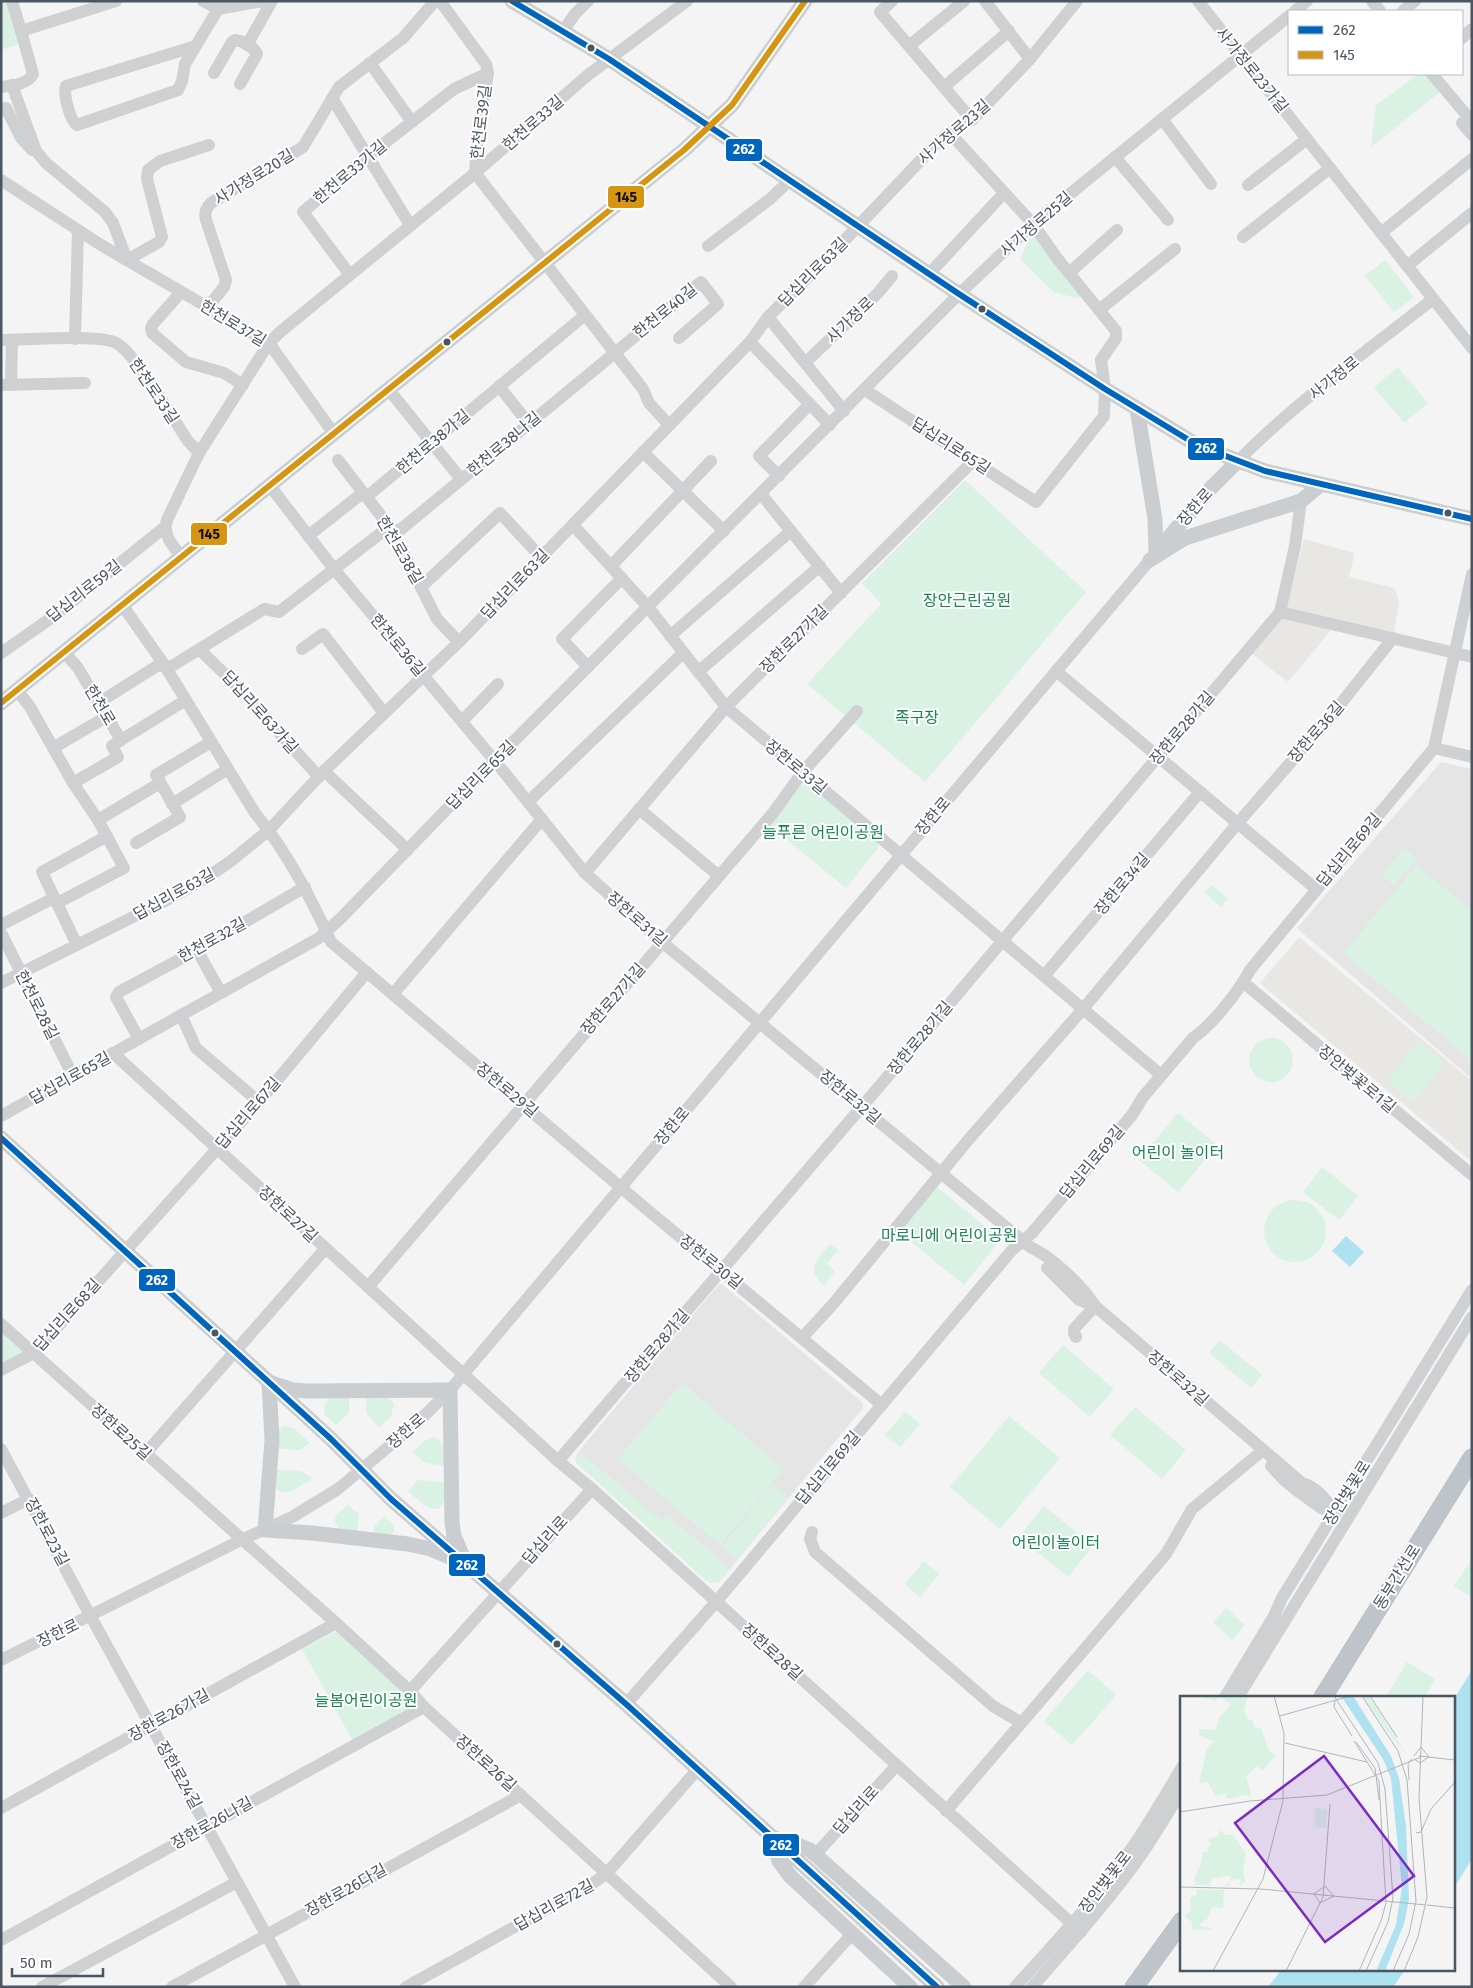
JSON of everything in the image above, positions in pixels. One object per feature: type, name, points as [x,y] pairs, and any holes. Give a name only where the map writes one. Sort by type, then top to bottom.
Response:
[{"type":"highway","name":"동부간선로","points":[[1324,1696],[1472,1458]]},
{"type":"highway","points":[[1134,1987],[1180,1924]]},
{"type":"main road","points":[[512,1],[609,59],[959,294],[1104,389],[1197,445],[1265,471],[1472,519]]},
{"type":"main road","points":[[1,703],[684,150],[732,105],[805,1]]},
{"type":"main road","points":[[1137,409],[1155,519],[1153,556]]},
{"type":"main road","name":"장한로","points":[[1153,556],[1211,488],[1238,461]]},
{"type":"main road","points":[[1153,556],[1185,538],[1301,501],[1320,485]]},
{"type":"main road","points":[[1,1138],[270,1382],[391,1499],[626,1704],[937,1987]]},
{"type":"main road","points":[[270,1382],[293,1390],[308,1391],[450,1390],[452,1522],[454,1536],[466,1564]]},
{"type":"main road","points":[[270,1382],[272,1440],[264,1530],[312,1533],[408,1544],[431,1549],[466,1564]]},
{"type":"main road","points":[[773,1838],[797,1844],[815,1855],[964,1987]]},
{"type":"main road","points":[[773,1838],[779,1861],[790,1876],[910,1987]]},
{"type":"street","points":[[12,1],[33,74],[28,80],[7,86],[36,151],[46,163],[105,212],[113,223],[127,260],[159,242],[162,237],[147,179],[148,170],[160,161],[208,145]]},
{"type":"street","points":[[21,31],[116,1]]},
{"type":"street","points":[[203,1],[218,10]]},
{"type":"street","points":[[196,46],[66,86],[65,92],[73,122],[78,125],[178,90],[182,81],[185,64],[196,46],[218,10],[263,1]]},
{"type":"street","points":[[246,45],[272,1]]},
{"type":"street","name":"사가정로20길","points":[[208,308],[224,287],[226,280],[206,220],[207,206],[303,146],[343,83],[403,38],[435,1]]},
{"type":"street","name":"한천로39길","points":[[440,1],[486,64],[488,73],[478,132],[475,173],[545,264]]},
{"type":"street","points":[[609,59],[687,1]]},
{"type":"street","points":[[892,1],[880,12],[972,120]]},
{"type":"street","points":[[909,46],[964,1]]},
{"type":"street","points":[[985,1],[1030,59]]},
{"type":"street","name":"사가정로23길","points":[[858,226],[949,132],[972,120],[1030,59],[1076,1]]},
{"type":"street","name":"사가정로23가길","points":[[1198,1],[1472,348]]},
{"type":"street","points":[[1296,10],[1307,1]]},
{"type":"street","points":[[1404,10],[1415,1]]},
{"type":"street","points":[[563,31],[585,2]]},
{"type":"street","name":"사가정로25길","points":[[959,294],[1033,224],[1288,17]]},
{"type":"street","points":[[944,86],[1008,31]]},
{"type":"street","points":[[214,73],[232,42],[238,40],[255,49],[257,54],[240,84]]},
{"type":"street","name":"한천로33길","points":[[164,527],[199,454],[269,343],[475,173],[609,59]]},
{"type":"street","points":[[370,64],[412,122]]},
{"type":"street","name":"한천로33가길","points":[[350,275],[303,212],[368,156],[454,89],[488,73]]},
{"type":"street","points":[[1433,75],[1470,117],[1462,123],[1472,135]]},
{"type":"street","points":[[332,98],[410,225]]},
{"type":"street","points":[[6,108],[21,138],[27,146],[36,151]]},
{"type":"street","points":[[1162,119],[1211,184]]},
{"type":"street","points":[[949,132],[1033,224],[1069,273],[1116,331],[1116,338],[1101,360],[1104,389]]},
{"type":"street","points":[[1248,185],[1307,139]]},
{"type":"street","points":[[1116,157],[1168,220]]},
{"type":"street","points":[[1381,233],[1472,158]]},
{"type":"street","points":[[1243,236],[1330,168]]},
{"type":"street","name":"한천로37길","points":[[1,180],[101,245],[269,343],[334,434]]},
{"type":"street","points":[[708,246],[770,199],[789,181]]},
{"type":"street","points":[[929,274],[1004,193]]},
{"type":"street","points":[[1407,266],[1472,213]]},
{"type":"street","name":"답십리로63길","points":[[1,983],[167,900],[231,861],[269,830],[321,774],[459,642],[750,342],[768,317],[858,226]]},
{"type":"street","points":[[78,230],[75,339],[6,340],[6,384],[85,383]]},
{"type":"street","points":[[1069,273],[1117,230]]},
{"type":"street","points":[[1099,310],[1174,249]]},
{"type":"street","points":[[545,264],[643,389],[649,403],[669,425]]},
{"type":"street","name":"사가정로","points":[[806,362],[878,293],[892,276]]},
{"type":"street","name":"한천로40길","points":[[614,352],[701,282],[718,304],[679,338]]},
{"type":"street","name":"한천로33길","points":[[181,292],[151,328],[152,332],[186,362],[224,373],[243,384]]},
{"type":"street","name":"답십리로65길","points":[[1,1116],[319,938],[326,932],[959,294]]},
{"type":"street","name":"사가정로","points":[[1238,461],[1254,444],[1318,390],[1433,299]]},
{"type":"street","name":"한천로38가길","points":[[365,494],[370,494],[585,315]]},
{"type":"street","name":"답십리로63길","points":[[768,317],[844,411]]},
{"type":"street","name":"한천로33길","points":[[75,339],[100,339],[118,344],[131,356],[188,442],[199,454]]},
{"type":"street","points":[[750,342],[830,425]]},
{"type":"street","name":"한천로38나길","points":[[392,530],[400,530],[614,352]]},
{"type":"street","points":[[499,386],[528,424]]},
{"type":"street","name":"답십리로65길","points":[[865,390],[1036,502],[1104,416],[1104,389]]},
{"type":"street","points":[[389,390],[461,479]]},
{"type":"street","points":[[779,476],[759,456],[810,404]]},
{"type":"street","points":[[643,452],[724,531]]},
{"type":"street","name":"한천로38길","points":[[338,460],[392,530],[437,619],[459,642]]},
{"type":"street","name":"장한로27가길","points":[[585,873],[726,708],[974,460]]},
{"type":"street","points":[[610,566],[711,461]]},
{"type":"street","name":"한천로36길","points":[[270,486],[334,569],[495,761]]},
{"type":"street","points":[[308,536],[365,494]]},
{"type":"street","points":[[761,494],[841,592]]},
{"type":"street","name":"장한로28가길","points":[[558,1462],[862,1107],[1280,612],[1295,546],[1301,501]]},
{"type":"street","points":[[421,587],[500,513],[541,557]]},
{"type":"street","name":"장한로33길","points":[[573,525],[648,608],[726,708],[900,855]]},
{"type":"street","points":[[164,527],[168,540],[182,557]]},
{"type":"street","name":"답십리로59길","points":[[1,653],[54,616],[164,527]]},
{"type":"street","points":[[98,703],[157,666],[172,666],[264,609],[279,612],[386,529],[392,530]]},
{"type":"street","points":[[670,636],[791,531]]},
{"type":"street","name":"장한로","points":[[1,1660],[241,1540],[292,1517],[338,1489],[418,1422],[450,1390],[1153,556]]},
{"type":"street","points":[[698,672],[820,566]]},
{"type":"street","name":"답십리로69길","points":[[626,1704],[716,1602],[1012,1250],[1026,1244],[1032,1233],[1132,1115],[1143,1097],[1243,982],[1250,970],[1316,889],[1434,748],[1472,574]]},
{"type":"street","points":[[588,667],[562,639],[622,578]]},
{"type":"street","points":[[123,606],[165,666],[255,813],[269,830],[305,886],[326,932]]},
{"type":"street","points":[[1280,612],[1472,656]]},
{"type":"street","points":[[302,649],[322,634],[384,713]]},
{"type":"street","name":"장한로36길","points":[[1237,824],[1321,728],[1393,638]]},
{"type":"street","name":"답십리로63가길","points":[[200,650],[321,774]]},
{"type":"street","name":"한천로","points":[[64,652],[78,668],[121,740],[112,746],[118,757],[73,783]]},
{"type":"street","points":[[528,802],[683,653]]},
{"type":"street","points":[[1056,671],[1316,889]]},
{"type":"street","points":[[462,722],[498,684]]},
{"type":"street","points":[[1,925],[50,900],[61,901],[124,868],[98,820],[73,783],[30,707],[17,690]]},
{"type":"street","points":[[121,740],[186,700]]},
{"type":"street","name":"장한로27가길","points":[[368,1287],[719,876],[773,812],[802,773],[857,711]]},
{"type":"street","points":[[53,748],[106,717]]},
{"type":"street","points":[[98,820],[211,742]]},
{"type":"street","points":[[1434,748],[1472,757]]},
{"type":"street","name":"장한로31길","points":[[495,761],[585,873],[662,942],[760,1022]]},
{"type":"street","points":[[172,804],[228,769]]},
{"type":"street","points":[[321,774],[408,850]]},
{"type":"street","points":[[136,843],[180,817],[158,779]]},
{"type":"street","name":"장한로34길","points":[[1044,976],[1200,792]]},
{"type":"street","points":[[639,809],[719,876]]},
{"type":"street","points":[[393,994],[542,819]]},
{"type":"street","points":[[802,1338],[834,1303],[941,1173],[1083,1009],[1237,824]]},
{"type":"street","points":[[77,945],[42,872],[107,836]]},
{"type":"street","points":[[900,855],[1162,1075]]},
{"type":"street","name":"한천로32길","points":[[139,1039],[116,997],[119,992],[197,950],[305,886]]},
{"type":"street","name":"장한로29길","points":[[326,932],[331,942],[621,1186]]},
{"type":"street","name":"한천로28길","points":[[1,933],[73,1076]]},
{"type":"street","points":[[197,950],[220,993]]},
{"type":"street","name":"답십리로67길","points":[[125,1251],[259,1102],[367,972]]},
{"type":"street","name":"장안벚꽃로1길","points":[[1243,982],[1472,1175]]},
{"type":"street","points":[[181,1015],[196,1048],[259,1102]]},
{"type":"street","name":"장한로32길","points":[[760,1022],[1026,1244],[1035,1258],[1080,1300],[1094,1306],[1262,1450],[1302,1483],[1308,1484],[1326,1500],[1335,1512]]},
{"type":"street","name":"장한로27길","points":[[113,1053],[463,1374]]},
{"type":"street","name":"장한로30길","points":[[621,1186],[882,1405]]},
{"type":"street","points":[[145,1454],[326,1249]]},
{"type":"street","name":"답십리로68길","points":[[1,1370],[34,1353],[125,1251]]},
{"type":"street","name":"장안벚꽃로","points":[[1226,1696],[1274,1616],[1282,1598],[1472,1290]]},
{"type":"street","points":[[1076,1337],[1074,1329],[1094,1306]]},
{"type":"street","name":"장안벚꽃로","points":[[1239,1696],[1472,1317]]},
{"type":"street","name":"장한로25길","points":[[1,1324],[241,1540]]},
{"type":"street","name":"장한로28길","points":[[463,1374],[558,1462],[592,1489],[1076,1928]]},
{"type":"street","name":"장한로23길","points":[[1,1449],[91,1616]]},
{"type":"street","points":[[946,1811],[1020,1722],[1166,1554],[1192,1509],[1262,1450]]},
{"type":"street","name":"장한로32길","points":[[1262,1450],[1271,1466],[1284,1480],[1321,1508],[1335,1512],[1347,1520]]},
{"type":"street","name":"답십리로","points":[[410,1691],[498,1591],[592,1489]]},
{"type":"street","points":[[1,1513],[29,1499]]},
{"type":"street","points":[[812,1532],[810,1539],[815,1552],[993,1706],[1020,1722]]},
{"type":"street","name":"장한로26길","points":[[241,1540],[336,1623],[410,1691],[424,1707],[731,1987]]},
{"type":"street","name":"장한로24길","points":[[91,1616],[295,1987]]},
{"type":"street","name":"장한로26가길","points":[[1,1808],[336,1623]]},
{"type":"street","name":"장한로26나길","points":[[1,1940],[206,1825],[424,1707]]},
{"type":"street","name":"답십리로","points":[[815,1855],[896,1766]]},
{"type":"street","name":"답십리로72길","points":[[406,1987],[607,1874],[697,1770]]},
{"type":"street","name":"장안벚꽃로","points":[[1032,1987],[1130,1851],[1180,1771]]},
{"type":"street","name":"장안벚꽃로","points":[[1016,1987],[1076,1928],[1140,1856],[1180,1793]]},
{"type":"street","name":"장한로26다길","points":[[172,1987],[189,1983],[266,1934],[521,1795]]},
{"type":"street","points":[[42,1987],[237,1882]]},
{"type":"street","points":[[804,1987],[852,1934]]},
{"type":"shaded area","points":[[1304,539],[1355,553],[1349,577],[1395,588],[1399,603],[1394,632],[1386,640],[1333,628],[1288,682],[1251,653],[1286,610]]},
{"type":"shaded area","points":[[1441,762],[1472,769],[1472,1079],[1297,928]]},
{"type":"shaded area","points":[[1299,937],[1472,1081],[1472,1162],[1260,983]]},
{"type":"shaded area","points":[[722,1284],[863,1403],[863,1408],[719,1582],[713,1583],[708,1582],[577,1463],[575,1459],[579,1451],[718,1285]]},
{"type":"green space","points":[[1,1],[6,1],[19,44],[1,50]]},
{"type":"green space","points":[[1418,75],[1427,75],[1440,92],[1371,147],[1376,105]]},
{"type":"green space","points":[[1032,233],[1084,297],[1077,298],[1053,292],[1020,259]]},
{"type":"green space","points":[[1385,260],[1414,297],[1394,312],[1365,276]]},
{"type":"green space","points":[[1398,367],[1428,403],[1404,423],[1374,387]]},
{"type":"green space","name":"장안근린공원","points":[[965,480],[1086,592],[925,782],[807,684],[881,604],[862,583]]},
{"type":"green space","name":"늘푸른 어린이공원","points":[[809,784],[877,840],[878,848],[846,888],[769,825],[800,786]]},
{"type":"green space","points":[[1404,848],[1417,858],[1394,885],[1381,875]]},
{"type":"green space","points":[[1417,865],[1472,911],[1472,1061],[1343,953]]},
{"type":"green space","points":[[1212,885],[1228,899],[1221,907],[1205,893]]},
{"type":"green space","points":[[1271,1038],[1283,1042],[1289,1048],[1293,1060],[1289,1072],[1283,1078],[1271,1082],[1259,1078],[1253,1072],[1249,1060],[1253,1048],[1259,1042]]},
{"type":"green space","points":[[1419,1042],[1445,1064],[1412,1103],[1387,1081]]},
{"type":"green space","name":"어린이 놀이터","points":[[1178,1113],[1217,1145],[1178,1192],[1139,1160]]},
{"type":"green space","points":[[1322,1167],[1358,1196],[1339,1220],[1303,1192]]},
{"type":"green space","name":"마로니에 어린이공원","points":[[934,1185],[1001,1239],[964,1285],[897,1230]]},
{"type":"green space","points":[[1295,1200],[1307,1202],[1317,1209],[1324,1219],[1326,1231],[1324,1243],[1317,1253],[1307,1260],[1295,1262],[1283,1260],[1273,1253],[1266,1243],[1264,1231],[1266,1219],[1273,1209],[1283,1202]]},
{"type":"green space","points":[[830,1244],[838,1250],[827,1264],[835,1271],[824,1285],[818,1279],[814,1269],[818,1259]]},
{"type":"green space","points":[[1,1324],[34,1353],[1,1370]]},
{"type":"green space","points":[[1220,1340],[1262,1375],[1251,1388],[1209,1353]]},
{"type":"green space","points":[[1063,1345],[1114,1389],[1090,1417],[1039,1373]]},
{"type":"green space","points":[[682,1383],[784,1469],[720,1545],[618,1459]]},
{"type":"green space","points":[[349,1396],[349,1413],[336,1425],[325,1415],[324,1404],[330,1397]]},
{"type":"green space","points":[[366,1396],[388,1397],[394,1404],[391,1417],[379,1427],[366,1413]]},
{"type":"green space","points":[[1135,1407],[1186,1450],[1162,1479],[1110,1435]]},
{"type":"green space","points":[[905,1412],[920,1424],[900,1447],[885,1435]]},
{"type":"green space","points":[[1009,1416],[1060,1458],[1000,1529],[950,1487]]},
{"type":"green space","points":[[284,1426],[295,1429],[310,1443],[300,1450],[276,1448],[278,1430]]},
{"type":"green space","points":[[432,1437],[442,1444],[445,1466],[425,1463],[412,1452]]},
{"type":"green space","points":[[579,1451],[662,1521],[667,1515],[730,1568],[723,1577],[712,1583],[708,1582],[577,1463],[575,1459]]},
{"type":"green space","points":[[274,1470],[301,1471],[313,1478],[292,1491],[281,1493],[275,1487]]},
{"type":"green space","points":[[418,1480],[445,1482],[445,1495],[440,1508],[435,1509],[423,1504],[408,1491]]},
{"type":"green space","points":[[773,1485],[788,1497],[737,1559],[722,1546]]},
{"type":"green space","points":[[348,1505],[359,1514],[357,1533],[340,1529],[335,1523],[335,1516]]},
{"type":"green space","name":"어린이놀이터","points":[[1044,1506],[1093,1546],[1068,1577],[1019,1537]]},
{"type":"green space","points":[[384,1516],[394,1526],[394,1532],[389,1535],[373,1534],[374,1527]]},
{"type":"green space","points":[[1472,1559],[1472,1598],[1454,1586]]},
{"type":"green space","points":[[924,1561],[939,1574],[920,1597],[905,1584]]},
{"type":"green space","points":[[1226,1608],[1245,1625],[1232,1640],[1213,1622]]},
{"type":"green space","name":"늘봄어린이공원","points":[[337,1631],[411,1697],[411,1712],[354,1743],[302,1649]]},
{"type":"green space","points":[[1407,1662],[1435,1679],[1426,1696],[1387,1696]]},
{"type":"green space","points":[[1088,1670],[1116,1695],[1072,1745],[1044,1721]]},
{"type":"water","points":[[1346,1236],[1364,1252],[1350,1267],[1332,1251]]},
{"type":"water","points":[[1472,1670],[1472,1859],[1456,1885],[1456,1696]]},
{"type":"water","points":[[1281,1970],[1405,1970],[1393,1987],[1268,1987]]},
{"type":"transit line","name":"262","points":[[512,1],[609,59],[959,294],[1105,389],[1197,445],[1265,471],[1472,519]]},
{"type":"transit line","name":"145","points":[[1,703],[684,150],[732,105],[805,1]]},
{"type":"transit line","name":"262","points":[[1,1138],[331,1439],[391,1499],[626,1704],[937,1987]]},
{"type":"park label","name":"족구장","points":[[917,717]]}]
